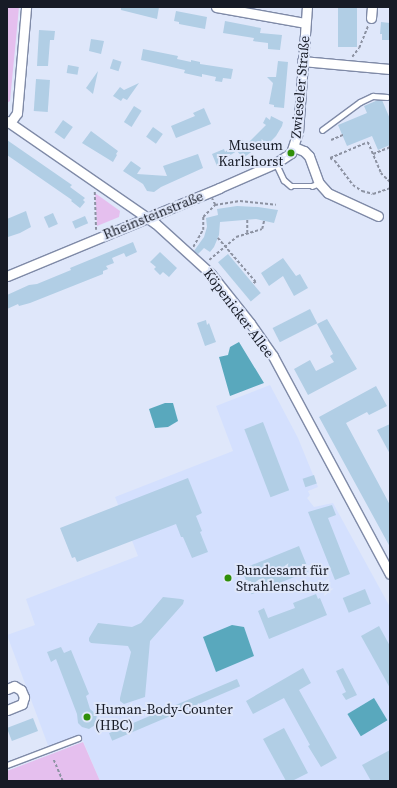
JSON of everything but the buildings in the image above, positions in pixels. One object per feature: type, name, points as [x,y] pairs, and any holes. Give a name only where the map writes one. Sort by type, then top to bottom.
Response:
[{"type":"street","points":[[9,122],[17,113],[26,7]]},
{"type":"street","points":[[216,7],[305,23]]},
{"type":"street","name":"Zwieseler Straße","points":[[307,7],[298,132],[294,147],[304,151],[309,156],[319,183],[328,193],[378,216]]},
{"type":"street","points":[[371,18],[372,7]]},
{"type":"street","points":[[302,61],[390,69]]},
{"type":"street","name":"Köpenicker Allee","points":[[9,122],[161,227],[203,265],[235,303],[264,342],[390,574]]},
{"type":"street","name":"Rheinsteinstraße","points":[[7,276],[276,163],[291,153],[294,147]]},
{"type":"street","points":[[7,689],[14,686],[21,690],[24,697],[22,704],[7,710]]},
{"type":"lane","points":[[322,130],[360,102],[373,96],[387,97]]},
{"type":"lane","points":[[276,163],[284,180],[291,186],[312,186],[319,183]]},
{"type":"lane","points":[[7,765],[78,738]]},
{"type":"path","points":[[351,60],[359,48],[371,18]]},
{"type":"path","points":[[331,140],[343,135]]},
{"type":"path","points":[[390,182],[382,173],[368,142],[330,158],[335,160],[353,185],[362,191],[373,194],[390,188]]},
{"type":"path","points":[[373,154],[390,147]]},
{"type":"path","points":[[96,239],[94,192],[99,185]]},
{"type":"path","points":[[209,192],[215,205]]},
{"type":"path","points":[[189,252],[204,230],[203,217],[215,205],[240,201],[276,205]]},
{"type":"path","points":[[247,219],[247,234]]},
{"type":"path","points":[[203,265],[236,237],[262,229],[264,220]]},
{"type":"path","points":[[218,238],[256,282],[253,284]]},
{"type":"path","points":[[54,760],[63,781]]},
{"type":"shaded area","points":[[7,7],[19,7],[10,101],[7,103]]},
{"type":"shaded area","points":[[95,193],[120,211],[119,217],[97,226]]},
{"type":"shaded area","points":[[239,342],[264,383],[230,396],[219,357],[228,355],[230,347]]},
{"type":"shaded area","name":"Bundesamt für Strahlenschutz","points":[[270,385],[298,438],[318,487],[308,491],[310,495],[307,498],[314,507],[333,503],[390,607],[390,781],[100,781],[81,736],[49,748],[7,635],[35,625],[26,599],[138,556],[115,497],[233,451],[216,406]]},
{"type":"shaded area","points":[[165,403],[173,403],[178,421],[168,427],[155,428],[149,409]]},
{"type":"shaded area","points":[[232,625],[244,627],[254,656],[216,672],[203,637]]},
{"type":"shaded area","points":[[374,698],[387,720],[361,736],[347,714]]},
{"type":"shaded area","points":[[83,742],[100,781],[7,781],[7,771]]},
{"type":"place","name":"Museum Karlshorst","points":[[291,153]]},
{"type":"place","name":"Bundesamt für Strahlenschutz","points":[[228,578]]},
{"type":"place","name":"Human-Body-Counter (HBC)","points":[[87,717]]}]
